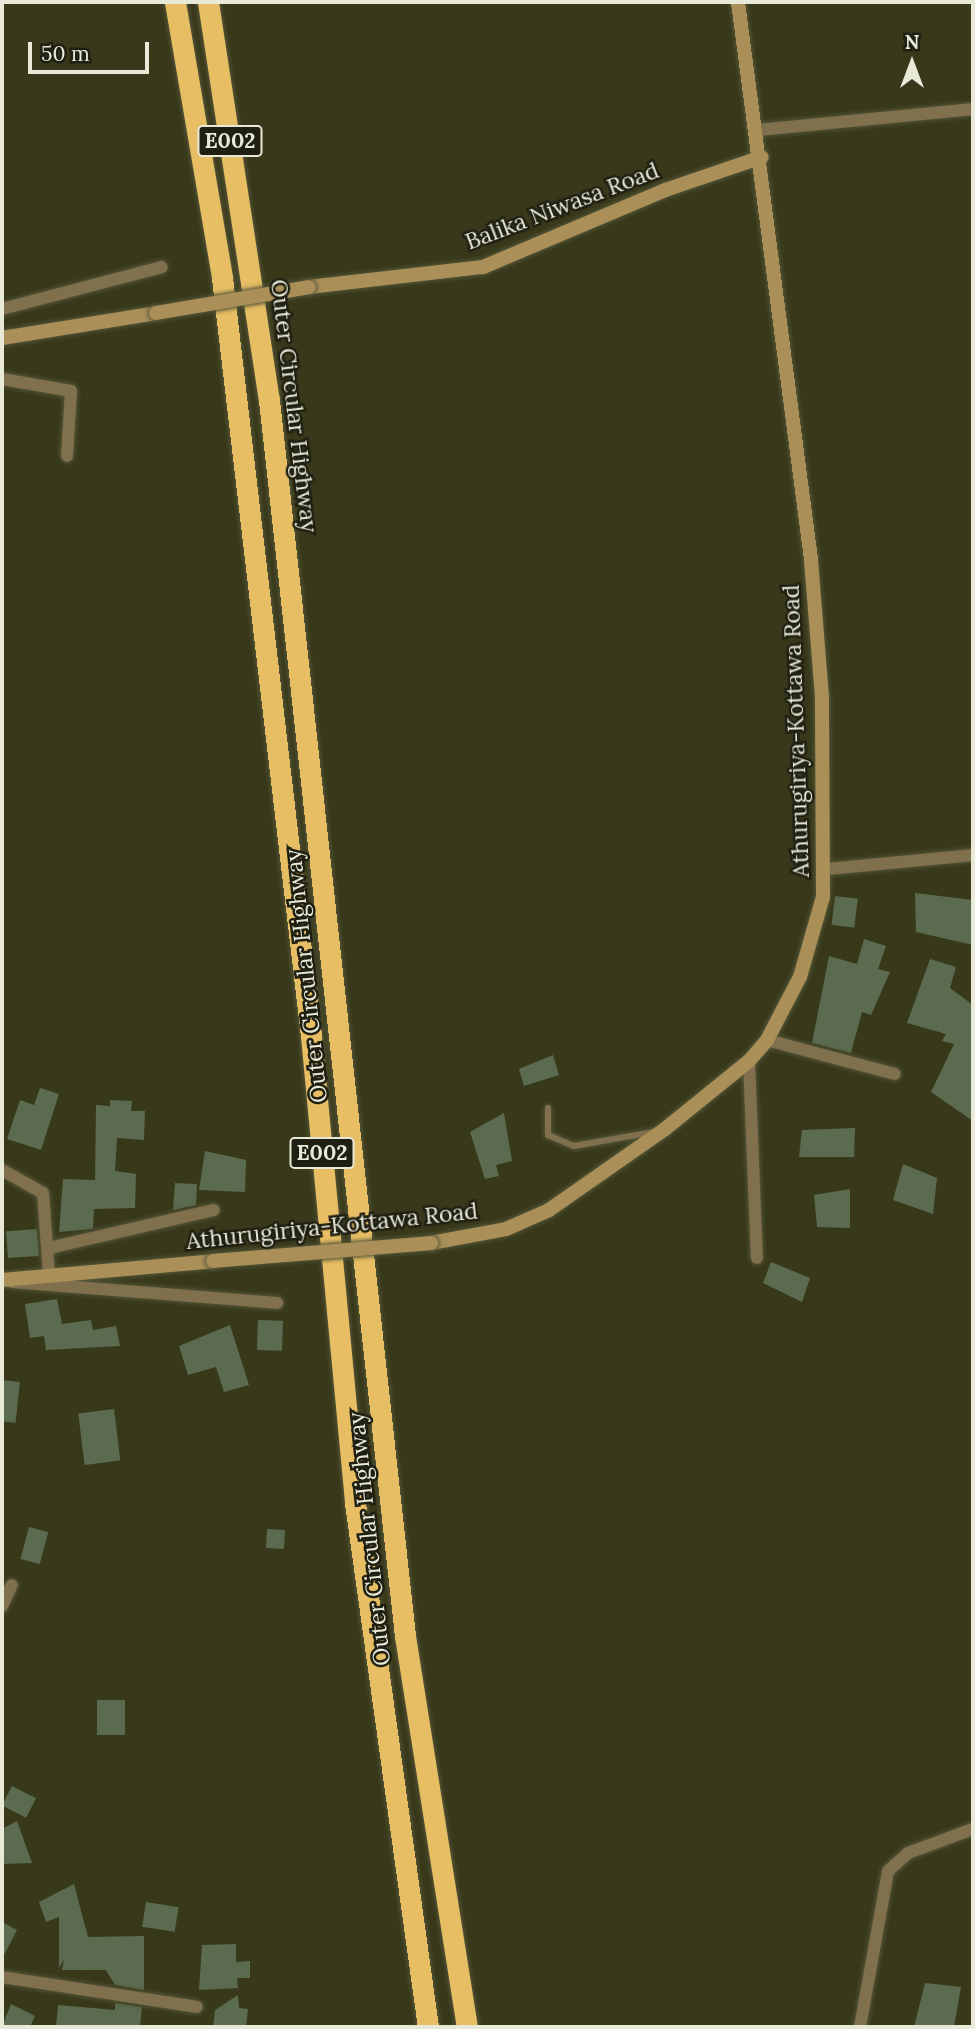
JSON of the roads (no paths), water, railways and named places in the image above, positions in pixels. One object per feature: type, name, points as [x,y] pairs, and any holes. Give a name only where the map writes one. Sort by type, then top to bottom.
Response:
[{"type":"highway","name":"Outer Circular Highway","points":[[175,2],[224,292],[312,1035],[355,1503],[428,2027]]},
{"type":"highway","name":"Outer Circular Highway","points":[[208,2],[269,400],[410,1676],[467,2027]]},
{"type":"main road","name":"Athurugiriya-Kottawa Road","points":[[2,1280],[431,1243],[529,1221],[665,1129],[749,1060],[767,1040],[800,977],[828,869],[811,559],[762,157],[738,2]]},
{"type":"main road","name":"Balika Niwasa Road","points":[[2,338],[309,287],[483,267],[665,190],[762,157]]},
{"type":"street","points":[[758,130],[973,109]]},
{"type":"street","points":[[2,309],[162,267]]},
{"type":"street","points":[[2,379],[71,391],[67,456]]},
{"type":"street","points":[[828,869],[973,855]]},
{"type":"street","points":[[767,1040],[895,1074]]},
{"type":"street","points":[[749,1060],[757,1258]]},
{"type":"street","points":[[2,1170],[43,1193],[49,1275]]},
{"type":"street","points":[[49,1248],[214,1210]]},
{"type":"street","points":[[2,1280],[107,1294],[277,1303]]},
{"type":"street","points":[[2,1606],[12,1585]]},
{"type":"street","points":[[860,2027],[888,1871],[908,1853],[973,1829]]},
{"type":"street","points":[[2,1977],[197,2007]]},
{"type":"lane","points":[[548,1108],[548,1135],[574,1146],[665,1129]]}]
